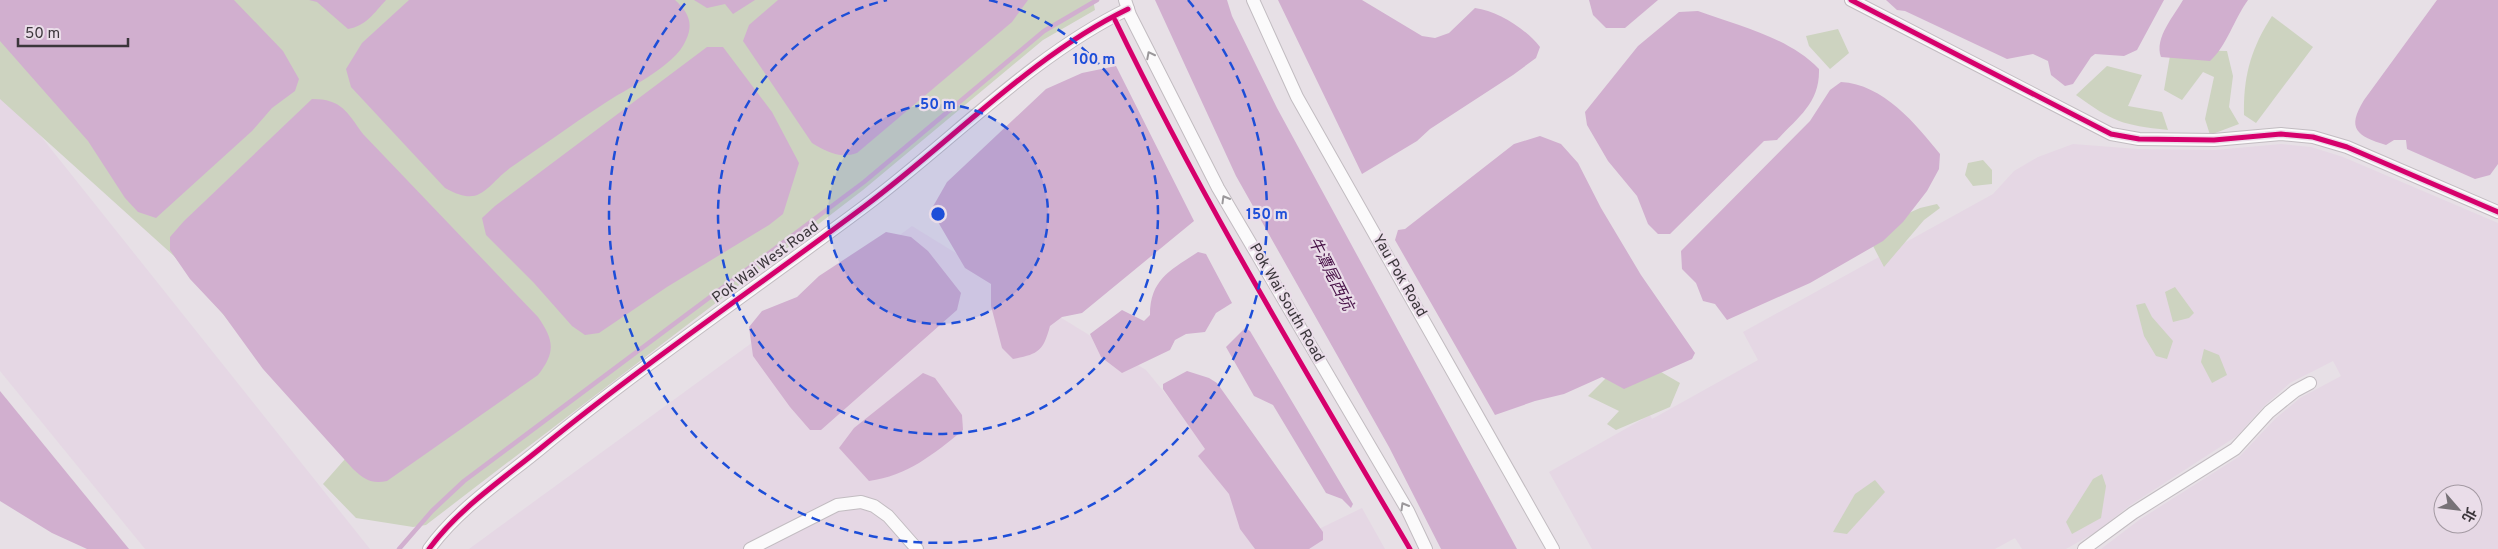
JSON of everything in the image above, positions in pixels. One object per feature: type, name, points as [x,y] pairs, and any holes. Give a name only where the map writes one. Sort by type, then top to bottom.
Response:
[{"type":"street","name":"Yau Pok Road","points":[[1253,0],[1297,97],[1552,549]]},
{"type":"street","points":[[1850,0],[2111,134],[2139,139],[2214,140],[2281,134],[2313,137],[2346,148],[2498,212]]},
{"type":"street","name":"Pok Wai West Road","points":[[429,549],[443,531],[464,511],[593,405],[866,206],[1036,68],[1126,4]]},
{"type":"street","name":"Pok Wai South Road","points":[[1126,4],[1218,188],[1408,511],[1426,549]]},
{"type":"street","points":[[2084,549],[2134,513],[2235,449],[2270,412],[2295,391],[2310,382]]},
{"type":"street","points":[[750,549],[837,505],[861,502],[874,506],[888,516],[917,549]]},
{"type":"shaded area","points":[[0,85],[370,549],[145,549],[0,371]]},
{"type":"shaded area","points":[[2073,144],[2138,149],[2215,150],[2281,144],[2311,147],[2343,157],[2498,223],[2498,549],[2101,549],[2139,520],[2240,456],[2275,419],[2300,398],[2341,376],[2333,361],[2290,383],[2264,406],[2237,436],[2129,506],[2096,532],[2066,549],[2022,549],[2015,538],[1995,549],[1592,549],[1549,472],[1650,415],[1652,419],[1758,360],[1743,332],[1993,194],[2014,171],[2038,157]]},
{"type":"shaded area","points":[[912,226],[1146,370],[1288,544],[1362,508],[1385,549],[469,549]]},
{"type":"green space","points":[[0,0],[1093,0],[1095,10],[1043,40],[863,190],[426,525],[413,527],[356,518],[323,484],[345,459],[174,256],[0,99]]},
{"type":"green space","points":[[2272,16],[2313,47],[2256,123],[2244,115],[2245,88],[2254,51]]},
{"type":"green space","points":[[1838,29],[1849,53],[1830,69],[1809,46],[1806,36]]},
{"type":"green space","points":[[2171,50],[2227,51],[2233,76],[2229,107],[2239,124],[2210,135],[2205,119],[2214,77],[2203,72],[2182,100],[2164,90]]},
{"type":"green space","points":[[2107,66],[2142,75],[2128,106],[2162,112],[2168,130],[2119,121],[2109,117],[2076,95]]},
{"type":"green space","points":[[1983,160],[1992,170],[1992,184],[1973,186],[1965,175],[1968,163]]},
{"type":"green space","points":[[1937,204],[1940,208],[1924,220],[1884,267],[1871,242],[1891,221],[1920,208]]},
{"type":"green space","points":[[2175,287],[2194,313],[2189,318],[2173,322],[2165,292]]},
{"type":"green space","points":[[2145,303],[2152,317],[2173,341],[2167,359],[2156,356],[2144,336],[2136,305]]},
{"type":"green space","points":[[2204,349],[2219,355],[2227,375],[2212,383],[2201,362]]},
{"type":"green space","points":[[1642,361],[1680,383],[1670,407],[1616,430],[1607,424],[1619,411],[1588,396],[1618,366]]},
{"type":"green space","points":[[2102,474],[2106,486],[2101,518],[2072,534],[2066,522],[2093,479]]},
{"type":"green space","points":[[1875,480],[1885,492],[1847,534],[1833,532],[1855,494]]},
{"type":"water","points":[[0,0],[234,0],[283,51],[299,79],[295,91],[272,108],[252,131],[156,218],[138,212],[125,198],[88,141],[0,41]]},
{"type":"water","points":[[309,0],[386,0],[365,22],[348,29],[317,2]]},
{"type":"water","points":[[409,0],[675,0],[686,13],[689,28],[686,40],[680,50],[661,68],[590,113],[510,168],[481,193],[475,196],[467,196],[457,194],[445,188],[351,87],[346,69],[362,43]]},
{"type":"water","points":[[694,0],[755,0],[733,14],[725,4],[707,8]]},
{"type":"water","points":[[778,0],[1028,0],[1012,22],[857,153],[839,155],[828,152],[812,143],[743,41],[749,25]]},
{"type":"water","name":"牛潭尾西坑","points":[[1155,0],[1227,0],[1232,16],[1277,108],[1517,549],[1441,549],[1389,447],[1236,176]]},
{"type":"water","points":[[1278,0],[1362,0],[1422,36],[1435,38],[1449,33],[1475,8],[1493,13],[1511,22],[1540,47],[1536,58],[1513,75],[1430,129],[1417,141],[1362,174]]},
{"type":"water","points":[[1589,0],[1658,0],[1625,28],[1606,28],[1593,15]]},
{"type":"water","points":[[1886,0],[2164,0],[2137,50],[2124,56],[2095,54],[2073,84],[2065,86],[2051,75],[2048,61],[2033,54],[2007,59],[1905,11],[1897,10]]},
{"type":"water","points":[[2183,0],[2248,0],[2226,40],[2210,61],[2161,57],[2160,42],[2170,20]]},
{"type":"water","points":[[2437,0],[2498,0],[2498,164],[2490,175],[2475,179],[2407,149],[2406,140],[2394,140],[2386,145],[2368,138],[2357,130],[2355,125],[2364,100]]},
{"type":"water","points":[[1698,11],[1762,34],[1793,49],[1819,69],[1818,81],[1816,91],[1806,109],[1777,140],[1764,141],[1670,234],[1658,234],[1648,224],[1637,196],[1608,161],[1587,125],[1585,112],[1638,46],[1679,12]]},
{"type":"water","points":[[707,47],[723,47],[772,112],[799,163],[783,214],[769,225],[667,287],[599,333],[585,335],[572,326],[534,283],[486,235],[482,218],[495,206]]},
{"type":"water","points":[[1116,66],[1194,221],[1082,313],[1062,317],[1050,326],[1042,347],[1034,353],[1013,359],[1002,348],[991,306],[991,284],[965,268],[931,210],[947,182],[1046,89],[1082,73]]},
{"type":"water","points":[[1841,82],[1856,84],[1871,90],[1897,108],[1920,130],[1940,154],[1939,169],[1927,191],[1903,222],[1883,241],[1810,283],[1727,320],[1715,304],[1703,301],[1696,283],[1682,269],[1681,251],[1810,121],[1830,90]]},
{"type":"water","points":[[312,99],[330,101],[348,113],[363,134],[538,317],[550,339],[551,346],[548,359],[538,375],[387,481],[377,482],[369,480],[353,469],[263,369],[223,314],[190,279],[170,250],[170,237],[184,221]]},
{"type":"water","points":[[1540,136],[1561,144],[1578,163],[1601,208],[1641,275],[1695,353],[1692,359],[1624,389],[1602,377],[1564,394],[1535,401],[1495,415],[1395,240],[1398,230],[1405,229],[1514,144]]},
{"type":"water","points":[[886,232],[911,237],[928,251],[961,293],[957,310],[821,430],[810,430],[790,407],[753,356],[749,327],[762,311],[797,297],[819,276]]},
{"type":"water","points":[[1198,252],[1206,254],[1232,303],[1216,313],[1205,332],[1186,334],[1175,340],[1170,350],[1122,373],[1101,357],[1090,334],[1122,310],[1144,321],[1150,315],[1151,303],[1158,284],[1171,270]]},
{"type":"water","points":[[1245,328],[1250,331],[1353,504],[1351,508],[1342,499],[1326,493],[1273,405],[1254,396],[1226,347]]},
{"type":"water","points":[[1187,371],[1209,378],[1217,383],[1323,532],[1323,540],[1309,549],[1255,549],[1240,529],[1229,494],[1198,456],[1205,449],[1163,389],[1163,384]]},
{"type":"water","points":[[923,373],[935,378],[962,415],[963,430],[931,455],[908,469],[869,481],[839,448],[854,428]]},
{"type":"water","points":[[0,391],[129,549],[87,549],[52,533],[0,501]]},
{"type":"waterway","points":[[399,549],[432,511],[464,481],[864,182],[1044,31],[1097,0]]},
{"type":"cycle path","points":[[1851,0],[2111,134],[2139,139],[2214,140],[2281,134],[2313,137],[2347,147],[2498,212]]},
{"type":"cycle path","points":[[429,549],[467,508],[580,417],[661,355],[865,206],[1025,75],[1092,28],[1128,9]]},
{"type":"cycle path","points":[[1115,20],[1184,155],[1257,288],[1410,549]]}]
